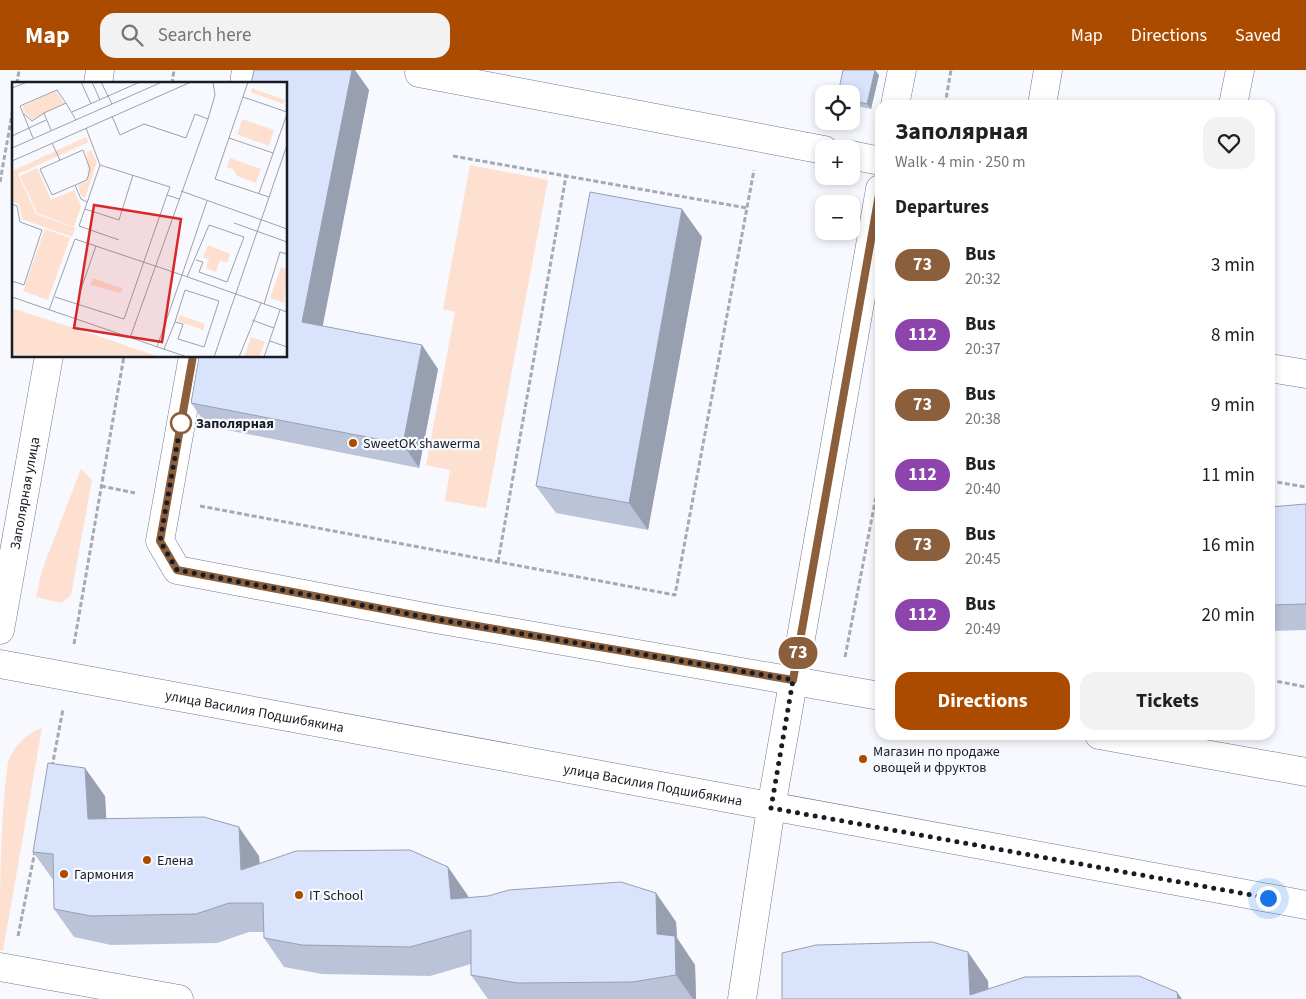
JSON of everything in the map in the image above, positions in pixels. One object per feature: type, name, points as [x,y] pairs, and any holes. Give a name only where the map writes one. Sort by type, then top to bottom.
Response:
[{"type":"street","points":[[896,100],[902,70]]},
{"type":"street","points":[[1043,100],[1048,70]]},
{"type":"street","points":[[1234,100],[1240,70]]},
{"type":"street","points":[[420,73],[815,148]]},
{"type":"street","points":[[860,157],[875,160]]},
{"type":"street","points":[[742,999],[771,808],[875,217]]},
{"type":"street","name":"Заполярная улица","points":[[0,630],[50,358]]},
{"type":"street","points":[[193,358],[160,541],[177,570],[440,620],[875,695]]},
{"type":"street","points":[[1275,369],[1306,374]]},
{"type":"street","name":"улица Василия Подшибякина","points":[[0,664],[771,808],[1306,905]]},
{"type":"street","points":[[1127,740],[1306,772]]},
{"type":"street","points":[[0,967],[180,999]]},
{"type":"path","points":[[946,100],[952,70]]},
{"type":"path","points":[[0,182],[12,114]]},
{"type":"path","points":[[101,486],[675,595],[759,138]]},
{"type":"path","points":[[453,156],[746,208]]},
{"type":"path","points":[[498,562],[566,176]]},
{"type":"path","points":[[1275,482],[1306,487]]},
{"type":"path","points":[[839,688],[875,502]]},
{"type":"path","points":[[1275,681],[1306,687]]},
{"type":"shaded area","points":[[470,165],[548,180],[486,508],[445,501],[450,470],[426,465],[455,312],[443,309]]},
{"type":"shaded area","points":[[81,469],[92,480],[71,595],[62,603],[36,597],[42,570]]},
{"type":"shaded area","points":[[42,728],[3,951],[0,950],[1,855],[3,807],[8,762],[13,751],[21,741],[31,733]]},
{"type":"building","points":[[254,70],[352,70],[302,322],[422,345],[403,444],[191,403],[199,358],[288,358],[288,82],[251,82]]},
{"type":"building","points":[[843,70],[875,70],[867,104],[860,102],[860,85],[840,85]]},
{"type":"building","points":[[590,192],[682,209],[629,503],[536,486]]},
{"type":"building","points":[[1306,504],[1306,604],[1275,605],[1275,507]]},
{"type":"building","points":[[48,763],[85,768],[88,819],[204,817],[239,827],[241,870],[296,851],[410,850],[448,867],[451,899],[488,896],[509,890],[621,882],[656,893],[657,934],[675,936],[676,975],[632,982],[517,983],[471,975],[471,930],[410,947],[302,945],[264,938],[263,903],[229,903],[196,914],[91,916],[54,909],[53,854],[33,852]]},
{"type":"building","points":[[932,942],[968,952],[970,995],[1025,977],[1139,976],[1177,992],[1178,999],[782,999],[782,953],[816,945]]},
{"type":"bus line","name":"73","points":[[193,358],[160,541],[177,570],[430,618],[793,680],[875,217]]},
{"type":"place","name":"Заполярная","points":[[181,423]]},
{"type":"place","name":"SweetOK shawerma","points":[[353,443]]},
{"type":"place","name":"Магазин по продаже овощей и фруктов","points":[[863,759]]},
{"type":"place","name":"Елена","points":[[147,860]]},
{"type":"place","name":"Гармония","points":[[64,874]]},
{"type":"place","name":"IT School","points":[[299,895]]},
{"type":"route","points":[[181,423],[160,541],[177,570],[430,618],[793,680],[771,808],[1268,898]]}]
